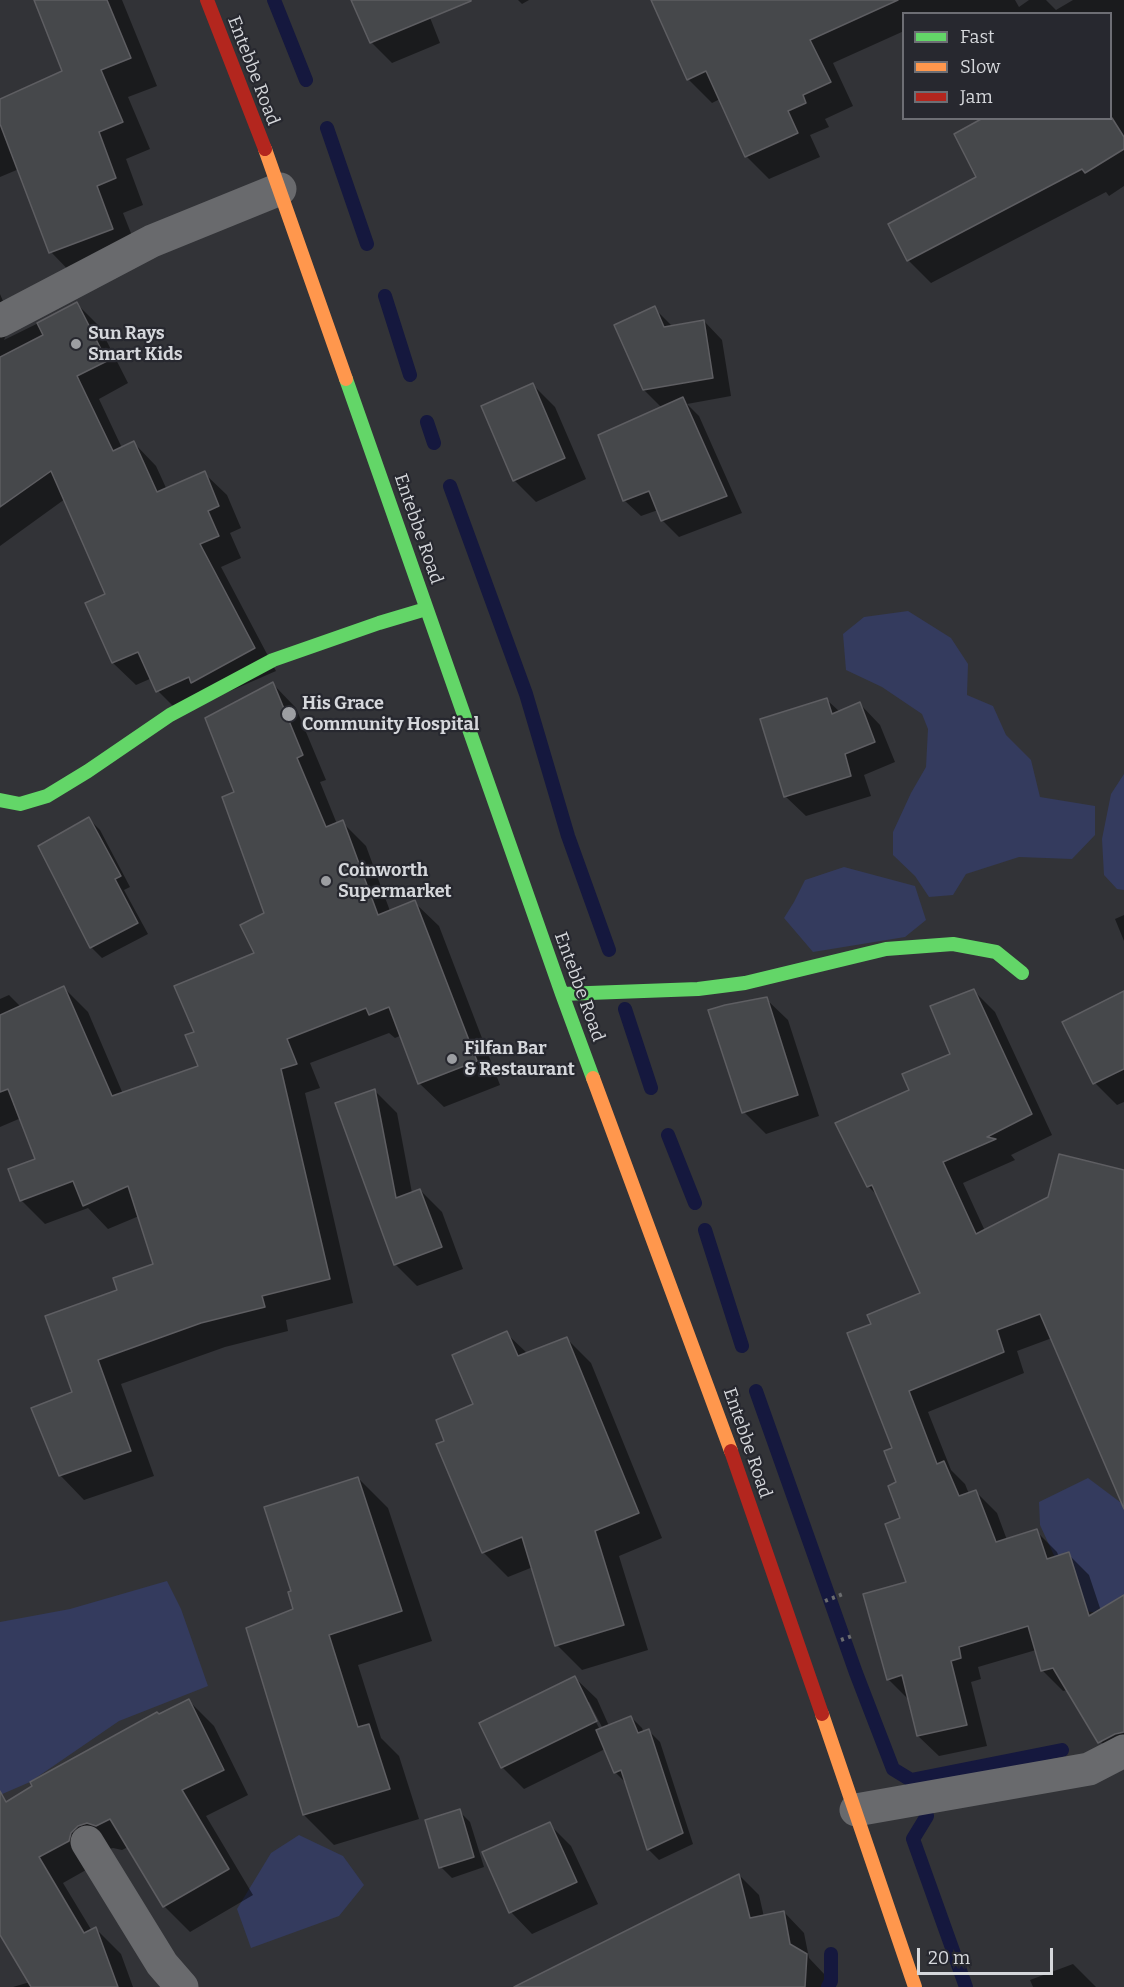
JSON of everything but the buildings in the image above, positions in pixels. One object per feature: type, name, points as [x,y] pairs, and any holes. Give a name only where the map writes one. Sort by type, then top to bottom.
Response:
[{"type":"main road","name":"Entebbe Road","points":[[207,0],[280,189],[562,994],[707,1383],[856,1810],[909,1985]]},
{"type":"main road","points":[[0,800],[20,804],[47,796],[170,715],[273,660],[379,622],[426,609]]},
{"type":"main road","points":[[562,994],[698,989],[745,983],[886,949],[953,944],[996,952],[1022,973]]},
{"type":"street","points":[[0,321],[152,241],[280,189]]},
{"type":"street","points":[[856,1810],[1089,1769],[1124,1751]]},
{"type":"street","points":[[87,1842],[162,1964],[182,1987]]},
{"type":"path","points":[[821,1602],[843,1594]]},
{"type":"path","points":[[834,1642],[855,1635]]},
{"type":"shaded area","points":[[908,611],[951,638],[968,664],[967,695],[993,706],[1006,735],[1031,760],[1040,797],[1095,806],[1095,835],[1072,859],[1019,857],[966,874],[953,895],[929,897],[915,876],[893,855],[893,832],[926,767],[928,729],[922,714],[882,687],[846,670],[843,634],[864,617]]},
{"type":"shaded area","points":[[1124,774],[1124,890],[1117,889],[1104,875],[1102,839],[1111,794]]},
{"type":"shaded area","points":[[844,867],[915,886],[926,920],[905,937],[813,952],[784,918],[805,880]]},
{"type":"shaded area","points":[[1088,1478],[1124,1505],[1124,1614],[1112,1615],[1079,1610],[1040,1525],[1039,1502]]},
{"type":"shaded area","points":[[167,1581],[181,1609],[208,1686],[119,1721],[30,1782],[0,1795],[0,1622],[70,1609]]},
{"type":"shaded area","points":[[299,1835],[343,1856],[364,1885],[339,1916],[251,1948],[237,1909],[271,1853]]},
{"type":"waterway","points":[[274,0],[306,80]]},
{"type":"waterway","points":[[327,128],[367,244]]},
{"type":"waterway","points":[[385,296],[410,375]]},
{"type":"waterway","points":[[427,422],[434,443]]},
{"type":"waterway","points":[[450,486],[526,694],[568,836],[609,950]]},
{"type":"waterway","points":[[625,1009],[651,1088]]},
{"type":"waterway","points":[[668,1135],[695,1203]]},
{"type":"waterway","points":[[705,1230],[742,1346]]},
{"type":"waterway","points":[[756,1391],[856,1673],[893,1769],[911,1780],[1062,1750]]},
{"type":"waterway","points":[[927,1816],[913,1839],[966,1987]]},
{"type":"waterway","points":[[828,1987],[831,1981],[831,1954]]},
{"type":"traffic: fast","points":[[346,379],[593,1078]]},
{"type":"traffic: fast","points":[[0,800],[20,804],[47,796],[170,715],[273,660],[426,609]]},
{"type":"traffic: fast","points":[[562,994],[698,989],[745,983],[886,949],[953,944],[996,952],[1022,973]]},
{"type":"traffic: slow","points":[[265,149],[346,379]]},
{"type":"traffic: slow","points":[[593,1078],[731,1451]]},
{"type":"traffic: slow","points":[[822,1714],[915,1987]]},
{"type":"traffic: jam","points":[[207,0],[265,149]]},
{"type":"traffic: jam","points":[[731,1451],[822,1714]]},
{"type":"place","name":"Sun Rays Smart Kids","points":[[76,344]]},
{"type":"place","name":"His Grace Community Hospital","points":[[289,714]]},
{"type":"place","name":"Coinworth Supermarket","points":[[326,881]]},
{"type":"place","name":"Filfan Bar & Restaurant","points":[[452,1059]]}]
